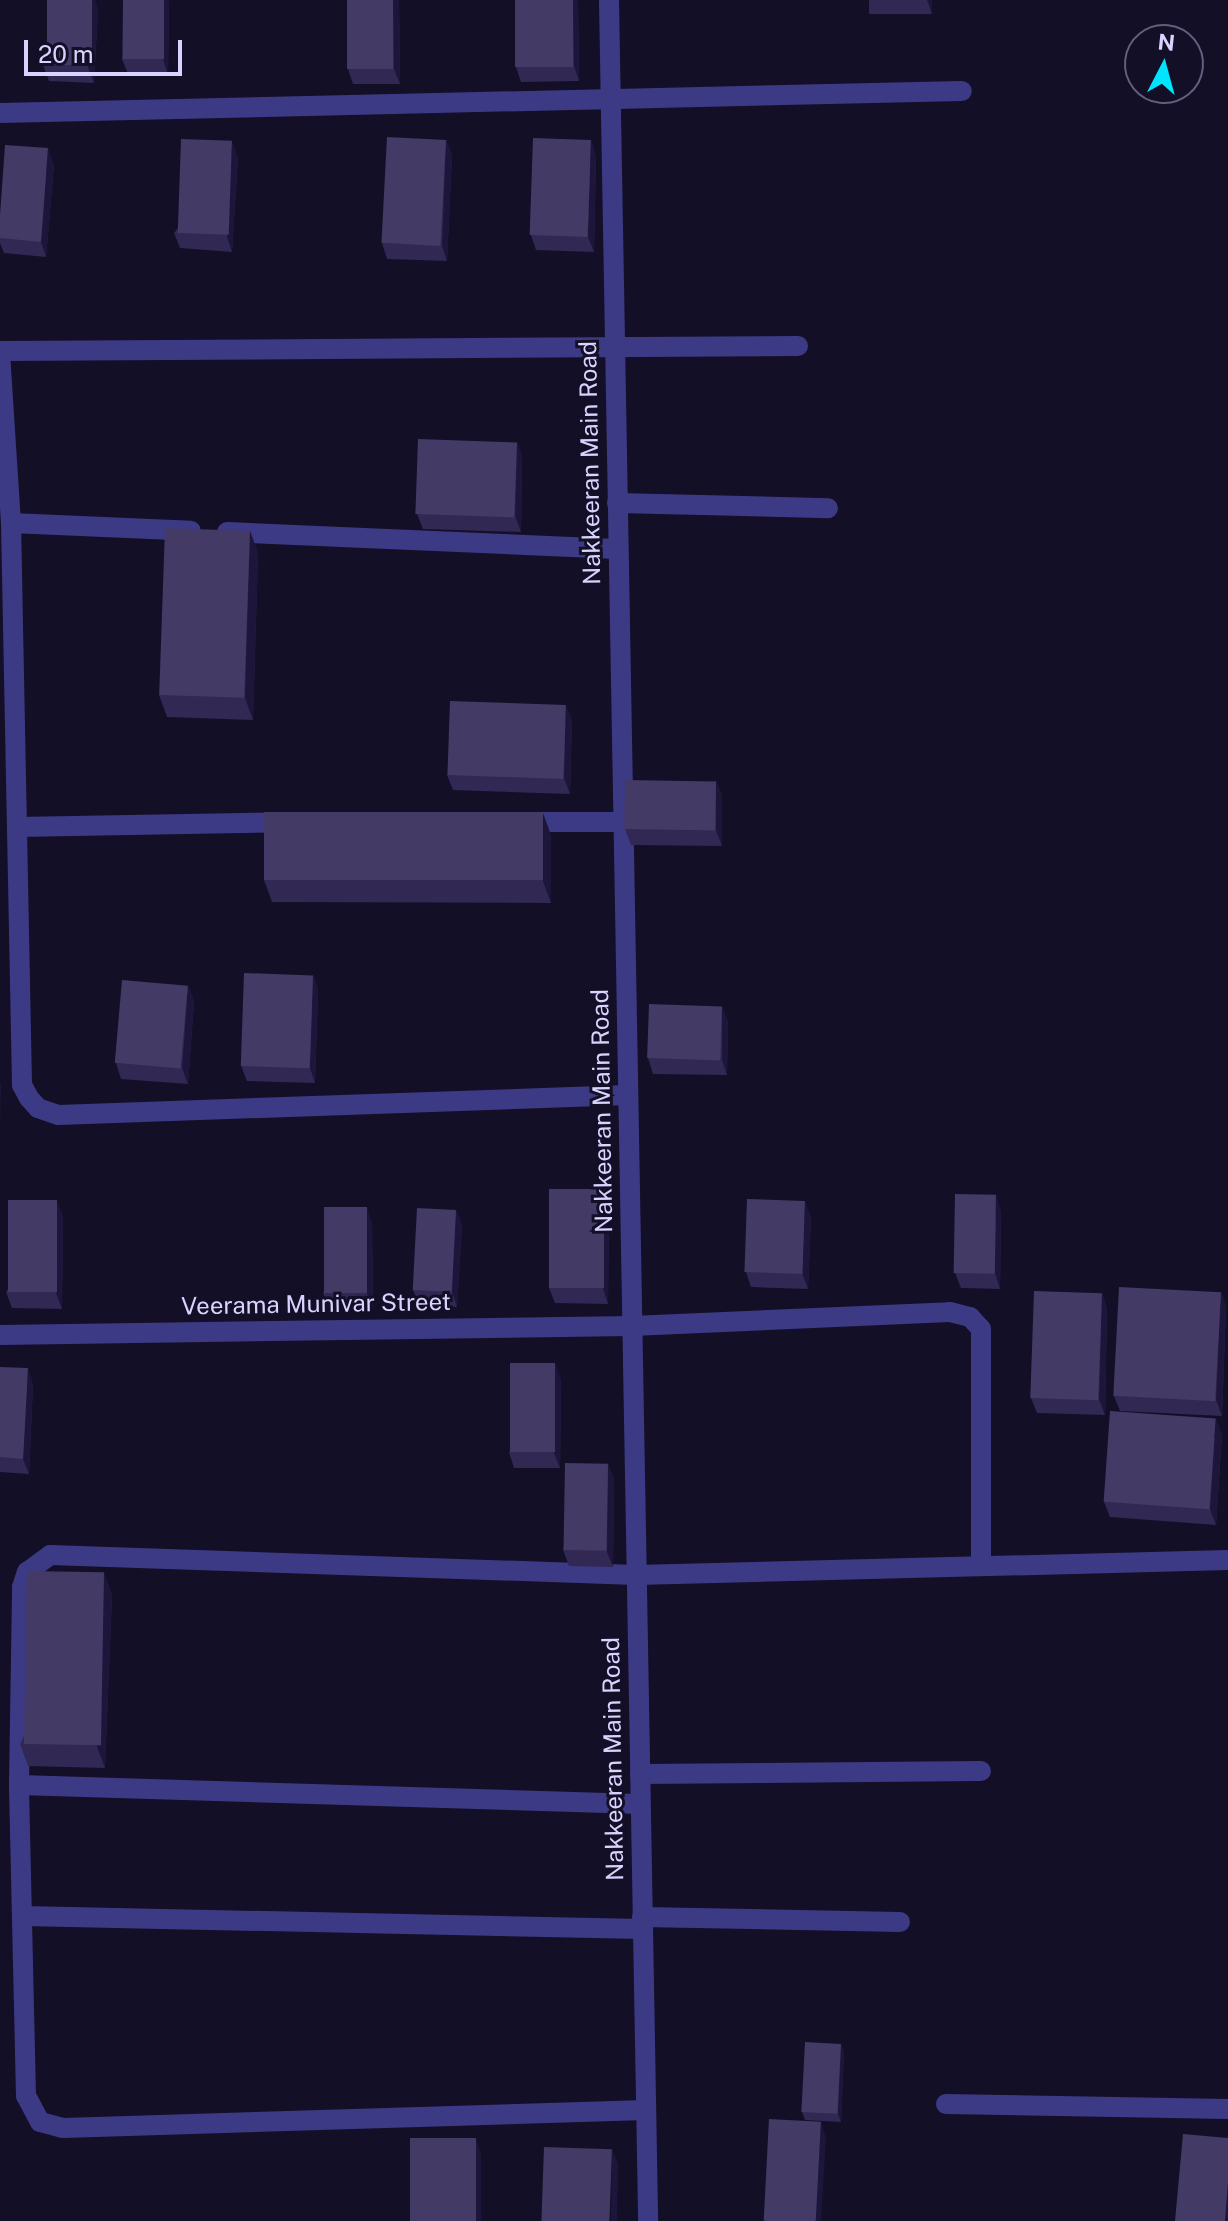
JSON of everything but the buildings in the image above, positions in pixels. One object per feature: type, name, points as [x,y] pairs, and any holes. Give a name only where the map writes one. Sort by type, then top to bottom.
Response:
[{"type":"street","name":"Nakkeeran Main Road","points":[[609,0],[648,2221]]},
{"type":"street","points":[[0,113],[962,91]]},
{"type":"street","points":[[628,1095],[58,1115],[38,1108],[22,1085],[11,523],[0,351],[798,346]]},
{"type":"street","points":[[617,503],[828,508]]},
{"type":"street","points":[[11,523],[618,549]]},
{"type":"street","points":[[17,827],[308,822]]},
{"type":"street","points":[[497,822],[623,822]]},
{"type":"street","name":"Veerama Munivar Street","points":[[0,1335],[632,1326],[950,1312],[970,1317],[981,1329],[984,1355],[981,1564]]},
{"type":"street","points":[[646,2110],[63,2128],[40,2122],[26,2096],[19,1785],[22,1587],[27,1572],[50,1555],[636,1575],[1228,1560]]},
{"type":"street","points":[[640,1774],[981,1771]]},
{"type":"street","points":[[19,1785],[640,1804]]},
{"type":"street","points":[[22,1916],[642,1923],[900,1922]]},
{"type":"street","points":[[946,2104],[1228,2109]]}]
